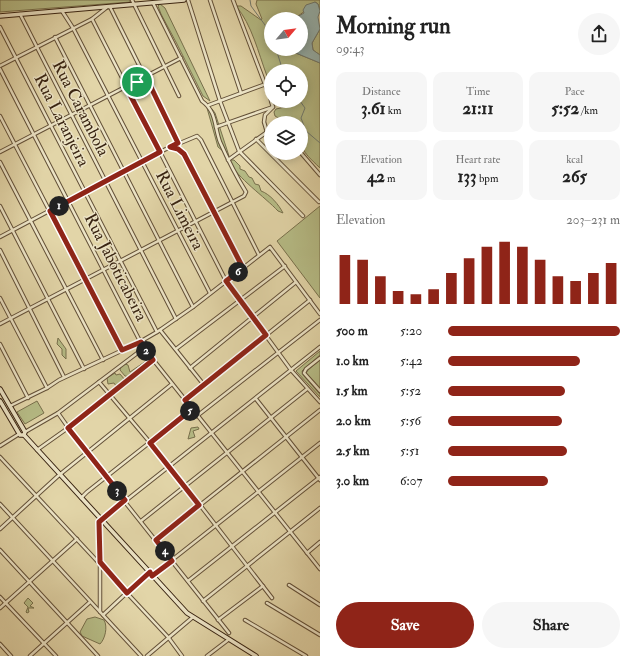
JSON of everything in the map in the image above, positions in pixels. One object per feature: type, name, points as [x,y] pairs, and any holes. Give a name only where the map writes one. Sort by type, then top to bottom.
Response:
[{"type":"main road","points":[[0,16],[109,7],[132,2],[152,3],[184,0]]},
{"type":"main road","points":[[0,389],[24,433],[37,450],[151,574],[193,617],[256,656]]},
{"type":"main road","points":[[0,401],[19,434],[24,433]]},
{"type":"street","points":[[188,0],[220,101],[239,151],[303,216]]},
{"type":"street","points":[[210,0],[241,93]]},
{"type":"street","points":[[233,0],[264,79]]},
{"type":"street","points":[[132,2],[179,96]]},
{"type":"street","points":[[0,324],[197,222],[244,196],[246,192],[228,160],[220,141],[209,105],[202,101],[156,6],[152,3]]},
{"type":"street","points":[[0,67],[92,19],[109,7],[142,69],[178,143]]},
{"type":"street","name":"Rua Limeira","points":[[61,11],[73,28],[210,293]]},
{"type":"street","name":"Rua Carambola","points":[[19,14],[176,320]]},
{"type":"street","points":[[92,19],[226,281],[291,370],[320,402]]},
{"type":"street","name":"Rua Laranjeira","points":[[0,27],[159,331],[176,349],[204,385]]},
{"type":"street","points":[[55,37],[125,172],[158,242],[193,307]]},
{"type":"street","points":[[0,152],[181,58]]},
{"type":"street","name":"Rua Jaboticabeira","points":[[0,67],[144,348],[320,569]]},
{"type":"street","points":[[137,82],[142,69]]},
{"type":"street","points":[[209,105],[264,85]]},
{"type":"street","points":[[216,127],[270,108]]},
{"type":"street","points":[[265,116],[272,108]]},
{"type":"street","points":[[0,116],[84,280],[122,350]]},
{"type":"street","points":[[228,160],[264,134]]},
{"type":"street","points":[[0,237],[86,193],[160,152],[194,136],[201,140],[259,255]]},
{"type":"street","points":[[256,139],[319,202]]},
{"type":"street","points":[[170,147],[178,149],[184,154],[243,268]]},
{"type":"street","points":[[306,160],[320,175]]},
{"type":"street","points":[[0,162],[103,360]]},
{"type":"street","points":[[0,206],[84,369]]},
{"type":"street","points":[[10,406],[47,388],[64,377],[141,342],[159,331],[176,320],[270,247],[320,314]]},
{"type":"street","points":[[0,250],[64,377]]},
{"type":"street","points":[[176,349],[285,266]]},
{"type":"street","points":[[190,368],[296,282]]},
{"type":"street","points":[[0,298],[47,388]]},
{"type":"street","points":[[185,400],[310,300]]},
{"type":"street","points":[[197,416],[320,320]]},
{"type":"street","points":[[0,344],[28,398]]},
{"type":"street","points":[[100,612],[100,520],[320,347]]},
{"type":"street","points":[[24,433],[58,413],[144,348]]},
{"type":"street","points":[[320,358],[306,369],[304,373],[320,391]]},
{"type":"street","points":[[37,450],[68,428],[153,360]]},
{"type":"street","points":[[99,382],[169,465],[272,598]]},
{"type":"street","points":[[0,529],[86,453],[172,384]]},
{"type":"street","points":[[141,521],[307,389]]},
{"type":"street","points":[[188,581],[320,478],[256,398]]},
{"type":"street","points":[[81,498],[106,476],[192,409]]},
{"type":"street","points":[[156,540],[320,410]]},
{"type":"street","points":[[58,413],[86,453],[106,476],[229,633]]},
{"type":"street","points":[[0,446],[19,434]]},
{"type":"street","points":[[102,615],[151,574],[172,561],[257,491],[320,443]]},
{"type":"street","points":[[0,457],[100,562],[168,637],[182,656]]},
{"type":"street","points":[[0,504],[141,656]]},
{"type":"street","points":[[203,601],[320,508]]},
{"type":"street","points":[[0,608],[77,539]]},
{"type":"street","points":[[307,553],[320,542]]},
{"type":"street","points":[[0,550],[98,656]]},
{"type":"street","points":[[218,620],[263,586]]},
{"type":"street","points":[[289,586],[320,605]]},
{"type":"street","points":[[0,597],[56,656]]},
{"type":"street","points":[[30,656],[90,602]]},
{"type":"street","points":[[266,603],[320,635]]},
{"type":"street","points":[[146,656],[193,617]]},
{"type":"street","points":[[245,620],[306,656]]},
{"type":"street","points":[[207,656],[228,640]]},
{"type":"street","points":[[0,644],[11,656]]},
{"type":"green space","points":[[0,0],[130,0],[130,2],[0,12]]},
{"type":"green space","points":[[257,0],[320,0],[320,10],[318,4],[315,2],[303,12],[264,12],[264,56],[303,56],[320,63],[320,168],[308,156],[308,116],[275,116],[274,112],[276,109],[280,108],[308,108],[308,64],[264,64],[264,68],[250,30],[242,13],[236,6],[241,6],[261,20],[262,19],[256,4]]},
{"type":"green space","points":[[160,4],[165,8],[210,101],[203,96],[161,14],[158,6]]},
{"type":"green space","points":[[320,29],[320,55],[313,50],[312,43]]},
{"type":"green space","points":[[207,108],[212,109],[215,113],[229,156],[218,147]]},
{"type":"green space","points":[[234,160],[240,166],[240,169],[245,171],[249,177],[252,178],[255,184],[259,185],[261,191],[274,200],[283,213],[272,206],[238,174],[229,161]]},
{"type":"green space","points":[[320,206],[320,298],[277,241]]},
{"type":"green space","points":[[58,338],[66,349],[66,359],[62,355],[62,349],[57,344]]},
{"type":"green space","points":[[320,351],[320,355],[302,371],[304,376],[320,394],[320,397],[296,371]]},
{"type":"green space","points":[[149,359],[142,369],[130,377],[125,376],[120,370],[122,363],[128,365],[130,372]]},
{"type":"green space","points":[[320,360],[320,388],[306,373]]},
{"type":"green space","points":[[115,373],[116,375],[120,374],[125,380],[116,386],[114,383],[108,384],[107,378]]},
{"type":"green space","points":[[37,401],[44,413],[25,424],[17,412]]},
{"type":"green space","points":[[198,427],[199,429],[193,431],[195,437],[188,439],[191,428]]},
{"type":"green space","points":[[28,598],[33,603],[30,606],[34,608],[28,608],[29,612],[27,613],[28,607],[24,603]]},
{"type":"green space","points":[[95,617],[104,620],[106,626],[103,639],[100,644],[82,636],[80,632],[87,619]]},
{"type":"water","points":[[315,2],[318,4],[320,11],[318,17],[320,29],[312,43],[313,50],[320,55],[320,63],[303,56],[308,56],[308,12],[304,12],[303,10],[306,5]]},
{"type":"waterway","points":[[250,0],[251,6],[264,24]]},
{"type":"waterway","points":[[278,56],[281,64]]},
{"type":"waterway","points":[[305,108],[301,118],[306,131],[320,143]]},
{"type":"route","points":[[146,77],[178,143],[170,147],[175,147],[184,154],[243,268],[226,281],[266,335],[185,400],[192,409],[150,443],[169,465],[199,505],[156,540],[172,561],[152,576],[150,572],[127,593],[100,562],[99,522],[125,500],[86,453],[68,428],[153,360],[141,342],[122,350],[84,280],[50,211],[160,152],[126,87],[137,82],[146,77]]}]
